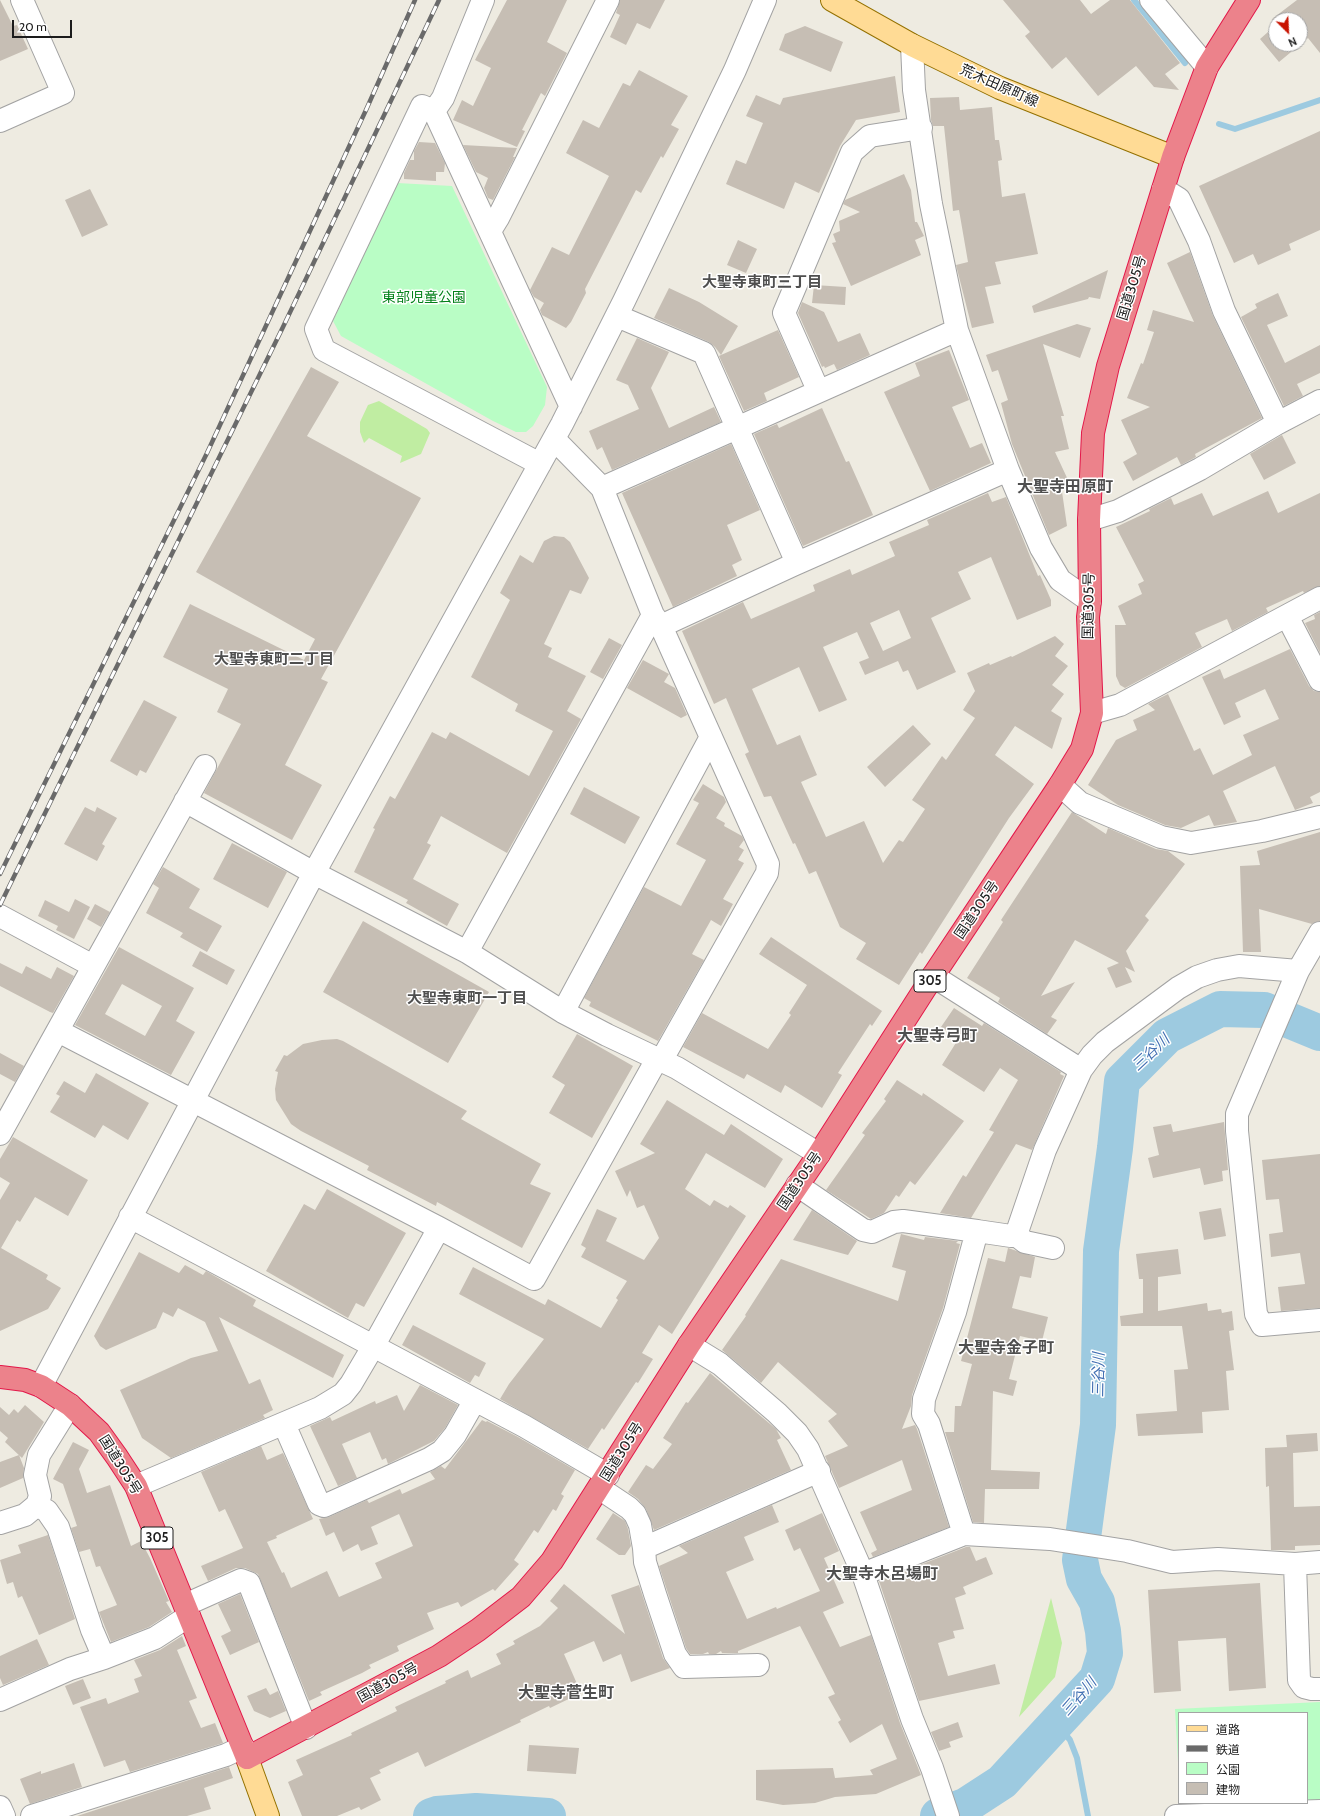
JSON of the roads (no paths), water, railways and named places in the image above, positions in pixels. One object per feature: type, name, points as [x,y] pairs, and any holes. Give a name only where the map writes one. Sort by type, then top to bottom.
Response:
[{"type":"highway","name":"国道305号","points":[[1,1376],[25,1380],[41,1386],[70,1405],[99,1432],[136,1486],[245,1753],[306,1728],[438,1656],[478,1630],[521,1597],[552,1561],[689,1345],[819,1154],[933,976],[1060,785],[1082,749],[1092,713],[1088,617],[1090,601],[1089,520],[1093,433],[1106,374],[1173,157],[1207,67],[1249,0]]},
{"type":"main road","name":"荒木田原町線","points":[[832,0],[912,45],[1000,88],[1173,157]]},
{"type":"main road","points":[[245,1753],[268,1816]]},
{"type":"street","points":[[0,121],[63,93],[22,0]]},
{"type":"street","points":[[434,112],[443,98],[483,0]]},
{"type":"street","points":[[490,231],[498,218],[608,0]]},
{"type":"street","points":[[41,1386],[314,873],[571,407],[617,316],[734,70],[765,0]]},
{"type":"street","points":[[1151,0],[1207,67]]},
{"type":"street","points":[[912,45],[914,90],[921,128],[931,204],[957,330],[1008,470],[1042,548],[1060,580],[1090,601]]},
{"type":"street","points":[[540,464],[324,350],[316,329],[422,106],[434,112],[571,407]]},
{"type":"street","points":[[818,390],[784,312],[852,152],[870,136],[921,128]]},
{"type":"street","points":[[1163,190],[1179,199],[1199,241],[1224,311],[1278,423]]},
{"type":"street","points":[[617,316],[704,353],[797,563]]},
{"type":"street","points":[[602,488],[738,428],[818,390],[957,330]]},
{"type":"street","points":[[1089,520],[1118,511],[1200,469],[1278,423],[1320,401]]},
{"type":"street","points":[[58,1031],[439,1228],[534,1279],[767,873],[768,864],[657,620],[602,488],[554,439]]},
{"type":"street","points":[[467,952],[657,620],[797,563],[1008,470]]},
{"type":"street","points":[[1092,713],[1120,705],[1320,598]]},
{"type":"street","points":[[1287,616],[1320,680]]},
{"type":"street","points":[[563,1012],[711,737]]},
{"type":"street","points":[[0,1134],[205,766]]},
{"type":"street","points":[[1060,785],[1080,803],[1161,837],[1191,843],[1262,831],[1320,816]]},
{"type":"street","points":[[185,801],[314,873],[467,952],[563,1012],[684,1072],[819,1154]]},
{"type":"street","points":[[0,916],[93,966]]},
{"type":"street","points":[[1320,933],[1296,976],[1237,1114],[1237,1131],[1256,1314],[1262,1325],[1320,1320]]},
{"type":"street","points":[[1016,1234],[1044,1150],[1081,1070],[1092,1055],[1105,1042],[1178,988],[1197,977],[1217,970],[1239,966],[1296,976]]},
{"type":"street","points":[[933,976],[1081,1070]]},
{"type":"street","points":[[797,1185],[863,1230],[872,1232],[894,1222],[903,1221],[1011,1236],[1016,1234]]},
{"type":"street","points":[[130,1217],[374,1345],[475,1400],[604,1481],[635,1514],[640,1525],[645,1562],[676,1654],[684,1667],[758,1665]]},
{"type":"street","points":[[136,1486],[320,1408],[343,1394],[351,1384],[374,1345],[439,1228]]},
{"type":"street","points":[[964,1534],[929,1424],[923,1414],[924,1399],[955,1312],[977,1231]]},
{"type":"street","points":[[1016,1234],[1025,1242],[1053,1248]]},
{"type":"street","points":[[689,1345],[720,1364],[782,1418],[797,1433],[808,1449],[819,1471],[863,1574],[912,1719],[932,1768],[948,1816]]},
{"type":"street","points":[[284,1424],[319,1504],[324,1506],[430,1459],[442,1451],[455,1435],[475,1400]]},
{"type":"street","points":[[0,1523],[25,1515],[36,1505],[40,1496],[35,1475],[39,1455],[70,1405]]},
{"type":"street","points":[[644,1548],[819,1471]]},
{"type":"street","points":[[36,1505],[47,1511],[58,1528],[92,1630],[104,1658]]},
{"type":"street","points":[[863,1574],[964,1534],[1050,1539],[1127,1551],[1172,1562],[1218,1560],[1295,1564],[1320,1562]]},
{"type":"street","points":[[1295,1564],[1299,1680],[1304,1687],[1320,1689]]},
{"type":"street","points":[[0,1700],[70,1670],[155,1638],[187,1611],[240,1580],[249,1583],[306,1728]]},
{"type":"street","points":[[32,1816],[226,1755],[245,1753]]},
{"type":"street","points":[[0,1807],[4,1816]]},
{"type":"street","points":[[1176,1816],[1320,1811]]},
{"type":"waterway","points":[[1134,0],[1185,63]]},
{"type":"waterway","points":[[1219,124],[1235,129],[1320,100]]},
{"type":"waterway","name":"三谷川","points":[[938,1816],[965,1806],[1002,1782],[1097,1679],[1105,1653],[1103,1631],[1097,1602],[1084,1579],[1080,1560],[1098,1425],[1101,1251],[1115,1148],[1122,1081],[1167,1036],[1220,1009],[1264,1010],[1320,1033]]},
{"type":"waterway","points":[[1057,1724],[1070,1740],[1077,1758],[1088,1816]]},
{"type":"waterway","name":"三谷川","points":[[431,1816],[437,1814],[476,1811],[548,1816]]},
{"type":"railway","points":[[0,874],[207,453],[366,110],[415,0]]},
{"type":"railway","points":[[0,905],[283,327],[439,0]]},
{"type":"district","name":"大聖寺東町三丁目","points":[[762,283]]},
{"type":"district","name":"大聖寺田原町","points":[[1065,487]]},
{"type":"district","name":"大聖寺東町二丁目","points":[[274,660]]},
{"type":"district","name":"大聖寺東町一丁目","points":[[467,999]]},
{"type":"district","name":"大聖寺弓町","points":[[937,1036]]},
{"type":"district","name":"大聖寺金子町","points":[[1006,1348]]},
{"type":"district","name":"大聖寺木呂場町","points":[[882,1574]]},
{"type":"district","name":"大聖寺菅生町","points":[[566,1693]]},
{"type":"park label","name":"東部児童公園","points":[[424,298]]}]
